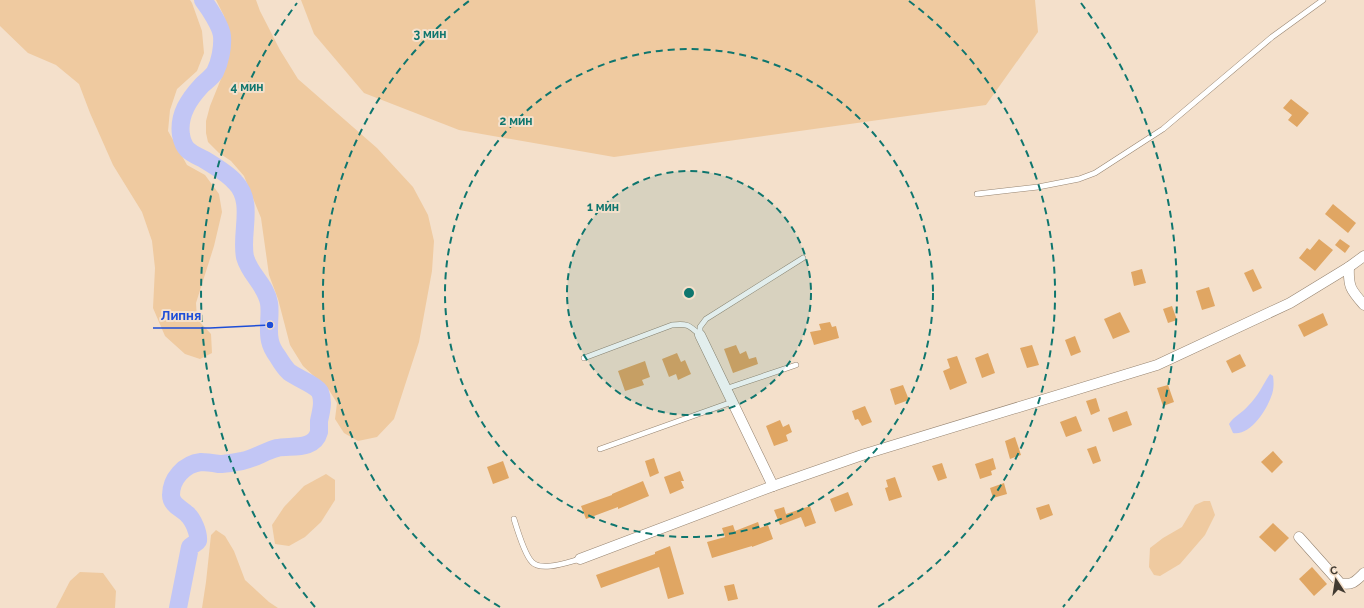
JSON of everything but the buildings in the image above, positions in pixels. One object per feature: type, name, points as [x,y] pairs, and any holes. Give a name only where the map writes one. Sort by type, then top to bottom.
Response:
[{"type":"street","points":[[580,559],[773,486],[865,454],[1157,365],[1290,303],[1349,267],[1364,256]]},
{"type":"street","points":[[1349,267],[1348,281],[1354,294],[1364,305]]},
{"type":"street","points":[[700,335],[773,486]]},
{"type":"street","points":[[1299,537],[1340,583],[1348,585],[1356,581],[1364,573]]},
{"type":"lane","points":[[977,194],[1038,187],[1079,179],[1095,173],[1163,129],[1262,45],[1323,0]]},
{"type":"lane","points":[[700,335],[700,327],[706,319],[803,258]]},
{"type":"lane","points":[[584,358],[672,326],[684,324],[691,326],[700,335]]},
{"type":"lane","points":[[725,389],[796,365]]},
{"type":"lane","points":[[600,449],[732,402]]},
{"type":"lane","points":[[514,519],[531,562],[538,566],[549,566],[580,559]]},
{"type":"shaded area","points":[[0,0],[190,0],[192,3],[202,31],[204,53],[197,71],[177,89],[170,110],[168,131],[187,165],[205,175],[219,194],[222,212],[214,246],[196,303],[197,319],[211,334],[212,353],[200,359],[185,354],[165,336],[153,308],[155,268],[152,241],[142,212],[113,165],[79,84],[56,65],[28,53],[0,26]]},
{"type":"shaded area","points":[[216,0],[256,0],[280,50],[298,79],[377,148],[413,187],[428,215],[434,241],[432,271],[419,342],[394,419],[377,437],[358,441],[344,433],[335,419],[337,403],[329,390],[303,366],[290,345],[278,299],[269,275],[261,218],[244,176],[231,161],[219,153],[208,142],[206,121],[210,106],[227,64],[228,34],[224,16]]},
{"type":"shaded area","points":[[301,0],[1035,0],[1038,32],[986,105],[614,157],[459,130],[364,93],[314,34]]},
{"type":"shaded area","points":[[326,474],[335,480],[335,500],[321,522],[305,537],[289,546],[275,544],[272,525],[284,507],[304,486]]},
{"type":"shaded area","points":[[1204,501],[1210,501],[1215,515],[1205,535],[1180,564],[1160,576],[1154,575],[1149,567],[1150,548],[1163,538],[1182,527],[1195,505]]},
{"type":"shaded area","points":[[216,530],[225,536],[234,551],[245,580],[269,602],[278,608],[202,608],[211,535]]},
{"type":"shaded area","points":[[80,572],[103,573],[116,591],[115,608],[56,608],[70,581]]},
{"type":"water","points":[[1270,374],[1273,376],[1274,384],[1271,397],[1265,409],[1251,427],[1239,433],[1233,433],[1229,424],[1252,402]]},
{"type":"waterway","points":[[178,608],[190,547],[198,541],[198,538],[197,530],[191,519],[174,504],[171,498],[173,483],[176,478],[184,469],[195,463],[203,462],[222,464],[242,461],[251,459],[277,448],[307,445],[316,438],[319,432],[322,403],[318,389],[289,372],[280,361],[271,345],[269,336],[269,303],[265,291],[250,269],[245,257],[244,238],[246,208],[241,190],[225,173],[186,149],[182,141],[181,121],[183,114],[197,90],[215,72],[222,50],[221,32],[217,22],[203,0]]},
{"type":"place","name":"Липня","points":[[270,325]]}]
